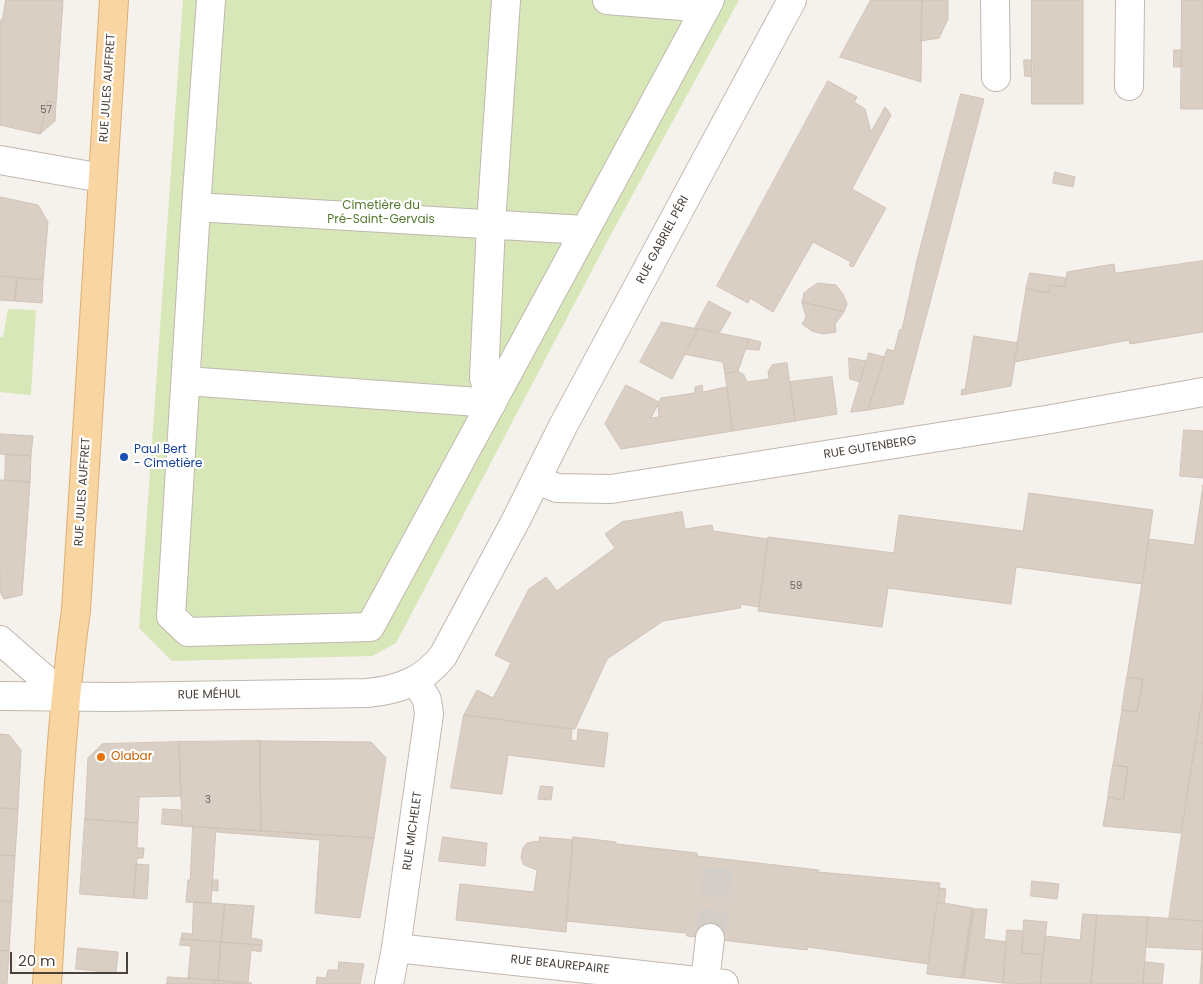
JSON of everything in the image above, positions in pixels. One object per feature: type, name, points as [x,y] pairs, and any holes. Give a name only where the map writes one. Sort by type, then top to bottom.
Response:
[{"type":"main road","name":"RUE JULES AUFFRET","points":[[48,984],[64,696],[76,610],[114,0]]},
{"type":"street","points":[[211,0],[196,207],[171,616],[188,632],[370,627],[708,4],[607,0]]},
{"type":"street","points":[[492,403],[484,378],[491,224],[506,0]]},
{"type":"street","name":"RUE GABRIEL PÉRI","points":[[416,681],[434,667],[444,656],[537,480],[563,426],[792,0]]},
{"type":"street","points":[[995,0],[996,78]]},
{"type":"street","points":[[1129,86],[1130,0]]},
{"type":"street","points":[[0,160],[102,178]]},
{"type":"street","points":[[196,207],[585,230]]},
{"type":"street","points":[[186,381],[492,403]]},
{"type":"street","name":"RUE GUTENBERG","points":[[537,480],[557,488],[611,489],[1036,421],[1203,392]]},
{"type":"street","points":[[0,640],[64,696]]},
{"type":"street","name":"RUE MÉHUL","points":[[0,696],[367,693],[394,689],[416,681]]},
{"type":"street","name":"RUE MICHELET","points":[[389,984],[396,948],[429,714],[427,700],[416,681]]},
{"type":"street","points":[[710,938],[714,983]]},
{"type":"street","name":"RUE BEAUREPAIRE","points":[[396,948],[651,980],[714,983]]},
{"type":"green space","name":"Cimetière du Pré-Saint-Gervais","points":[[183,0],[739,0],[609,238],[396,643],[372,656],[172,661],[139,628]]},
{"type":"green space","points":[[8,309],[36,310],[31,395],[0,392],[0,337],[3,337]]},
{"type":"building","points":[[6,0],[63,0],[56,103],[48,101],[40,134],[0,125],[0,20],[2,20]]},
{"type":"building","points":[[871,0],[922,0],[921,82],[840,57]]},
{"type":"building","points":[[922,0],[948,0],[948,19],[939,38],[921,41]]},
{"type":"building","points":[[1032,0],[1083,0],[1083,104],[1032,104]]},
{"type":"building","points":[[1182,0],[1203,0],[1203,109],[1181,109]]},
{"type":"building","points":[[1174,50],[1182,50],[1182,67],[1174,67]]},
{"type":"building","points":[[1024,60],[1033,60],[1033,77],[1025,76]]},
{"type":"building","points":[[828,81],[857,97],[854,102],[865,109],[871,132],[885,107],[891,115],[852,189],[886,208],[853,267],[849,265],[851,262],[813,242],[773,312],[750,298],[748,303],[717,286]]},
{"type":"building","points":[[961,94],[984,99],[903,404],[868,410],[887,349],[894,351],[900,329],[902,330],[917,260]]},
{"type":"building","points":[[48,101],[56,103],[55,121],[40,134]]},
{"type":"building","points":[[1055,172],[1075,177],[1073,187],[1053,183]]},
{"type":"building","points":[[0,197],[38,205],[48,222],[43,280],[0,276]]},
{"type":"building","points":[[1203,261],[1203,332],[1130,344],[1129,340],[1014,362],[1026,289],[1049,293],[1050,285],[1065,287],[1067,272],[1114,264],[1115,273]]},
{"type":"building","points":[[1030,273],[1066,278],[1065,287],[1050,285],[1049,293],[1026,289]]},
{"type":"building","points":[[0,276],[17,278],[15,301],[0,300]]},
{"type":"building","points":[[17,278],[43,280],[42,303],[15,301]]},
{"type":"building","points":[[818,283],[836,285],[843,294],[847,304],[844,312],[802,302],[804,293]]},
{"type":"building","points":[[709,301],[731,313],[720,332],[695,328]]},
{"type":"building","points":[[802,302],[844,312],[835,324],[836,332],[823,334],[812,331],[802,324],[806,317]]},
{"type":"building","points":[[662,322],[698,329],[672,379],[640,362]]},
{"type":"building","points":[[698,329],[749,339],[738,371],[725,374],[723,362],[684,354]]},
{"type":"building","points":[[974,336],[1018,343],[1011,386],[961,395],[962,389],[965,389]]},
{"type":"building","points":[[749,339],[761,342],[759,350],[746,349]]},
{"type":"building","points":[[869,353],[884,357],[868,410],[851,412]]},
{"type":"building","points":[[849,358],[866,361],[860,382],[850,379]]},
{"type":"building","points":[[787,363],[795,421],[733,431],[725,374],[738,371],[744,375],[747,382],[769,379],[768,372],[772,365]]},
{"type":"building","points":[[832,377],[837,414],[795,421],[790,382]]},
{"type":"building","points":[[626,385],[659,402],[661,398],[695,393],[695,387],[702,385],[703,392],[726,387],[733,431],[621,449],[605,424]],"holes":[[[658,405],[659,417],[651,418]]]},
{"type":"building","points":[[1184,430],[1203,431],[1203,478],[1180,476]]},
{"type":"building","points":[[0,434],[33,436],[31,456],[0,454]]},
{"type":"building","points":[[6,454],[31,456],[30,482],[5,480]]},
{"type":"building","points":[[0,480],[30,482],[22,595],[4,599],[0,592]]},
{"type":"building","points":[[1203,485],[1203,694],[1181,833],[1103,826],[1108,797],[1123,800],[1128,767],[1113,765],[1122,710],[1137,712],[1143,679],[1127,677],[1149,539],[1194,545]]},
{"type":"building","points":[[1029,493],[1153,510],[1142,584],[1016,567],[1011,604],[888,588],[882,627],[758,611],[768,537],[894,553],[899,515],[1023,531]]},
{"type":"building","points":[[682,512],[685,529],[712,525],[713,531],[768,539],[759,607],[741,604],[740,608],[663,621],[607,659],[575,729],[464,715],[477,690],[493,698],[506,673],[511,663],[495,655],[529,589],[546,577],[557,591],[615,548],[605,534],[622,522]]},
{"type":"building","points":[[1127,677],[1143,679],[1137,712],[1122,710]]},
{"type":"building","points":[[1203,694],[1203,743],[1196,742]]},
{"type":"building","points":[[464,715],[572,729],[571,740],[577,741],[578,729],[608,733],[604,767],[508,755],[502,794],[451,788]]},
{"type":"building","points":[[0,734],[9,735],[21,750],[18,809],[0,808]]},
{"type":"building","points":[[260,741],[261,831],[182,826],[179,742]]},
{"type":"building","points":[[260,741],[371,742],[386,758],[374,838],[261,831]]},
{"type":"building","points":[[179,742],[181,796],[139,797],[138,823],[85,819],[88,758],[102,744]]},
{"type":"building","points":[[1196,742],[1203,743],[1203,921],[1169,919]]},
{"type":"building","points":[[1113,765],[1128,767],[1123,800],[1108,797]]},
{"type":"building","points":[[541,786],[553,787],[551,800],[538,799]]},
{"type":"building","points":[[0,808],[18,809],[15,856],[0,855]]},
{"type":"building","points":[[163,809],[181,810],[182,826],[162,824]]},
{"type":"building","points":[[85,819],[138,823],[137,848],[144,848],[143,858],[137,858],[134,898],[80,894]]},
{"type":"building","points":[[193,826],[216,828],[211,903],[186,902],[188,880],[190,880]]},
{"type":"building","points":[[216,828],[374,838],[360,918],[315,913],[320,840],[217,832]]},
{"type":"building","points":[[443,837],[487,843],[485,866],[439,861]]},
{"type":"building","points":[[540,837],[573,840],[566,932],[456,920],[460,884],[534,892],[537,870],[524,865],[521,858],[523,848],[527,843],[539,841]]},
{"type":"building","points":[[573,837],[697,853],[697,856],[819,870],[818,872],[940,883],[928,964],[808,947],[807,950],[687,936],[686,933],[566,921]]},
{"type":"building","points":[[0,855],[15,856],[12,902],[0,901]]},
{"type":"building","points":[[136,864],[149,865],[147,899],[134,898]]},
{"type":"building","points":[[213,880],[218,880],[218,891],[212,890]]},
{"type":"building","points":[[1032,881],[1059,884],[1057,899],[1031,896]]},
{"type":"building","points":[[940,888],[946,889],[944,904],[938,902]]},
{"type":"building","points":[[0,901],[12,902],[9,951],[0,950]]},
{"type":"building","points":[[194,902],[225,904],[221,942],[181,939],[182,933],[192,934]]},
{"type":"building","points":[[938,902],[972,908],[962,978],[927,974]]},
{"type":"building","points":[[225,904],[254,906],[251,938],[262,940],[262,945],[221,942]]},
{"type":"building","points":[[972,908],[974,909],[964,978],[962,978]]},
{"type":"building","points":[[974,909],[987,909],[984,939],[1007,942],[1003,983],[964,978]]},
{"type":"building","points":[[1083,914],[1097,915],[1091,984],[1040,984],[1045,936],[1080,940]]},
{"type":"building","points":[[1097,915],[1148,917],[1143,984],[1091,984]]},
{"type":"building","points":[[1148,917],[1203,921],[1202,950],[1146,947]]},
{"type":"building","points":[[1024,920],[1047,922],[1043,955],[1022,953]]},
{"type":"building","points":[[1007,930],[1023,931],[1022,953],[1043,955],[1040,984],[1003,983]]},
{"type":"building","points":[[181,939],[221,942],[218,981],[188,978],[191,946],[180,945]]},
{"type":"building","points":[[1203,939],[1203,984],[1200,984],[1202,950]]},
{"type":"building","points":[[221,942],[262,945],[261,952],[251,950],[248,983],[218,981]]},
{"type":"building","points":[[78,948],[118,952],[116,973],[76,969]]},
{"type":"building","points":[[0,950],[9,951],[7,984],[0,984]]},
{"type":"building","points":[[339,962],[364,964],[360,984],[316,984],[317,977],[326,978],[328,970],[338,970]]},
{"type":"building","points":[[1145,962],[1164,964],[1162,984],[1143,984]]},
{"type":"building","points":[[168,977],[214,980],[214,984],[167,984]]},
{"type":"building","points":[[214,980],[248,983],[252,983],[214,984]]},
{"type":"tunnel","points":[[710,938],[719,858]]},
{"type":"place","name":"Paul Bert - Cimetière","points":[[124,457]]},
{"type":"place","name":"Olabar","points":[[101,757]]}]
